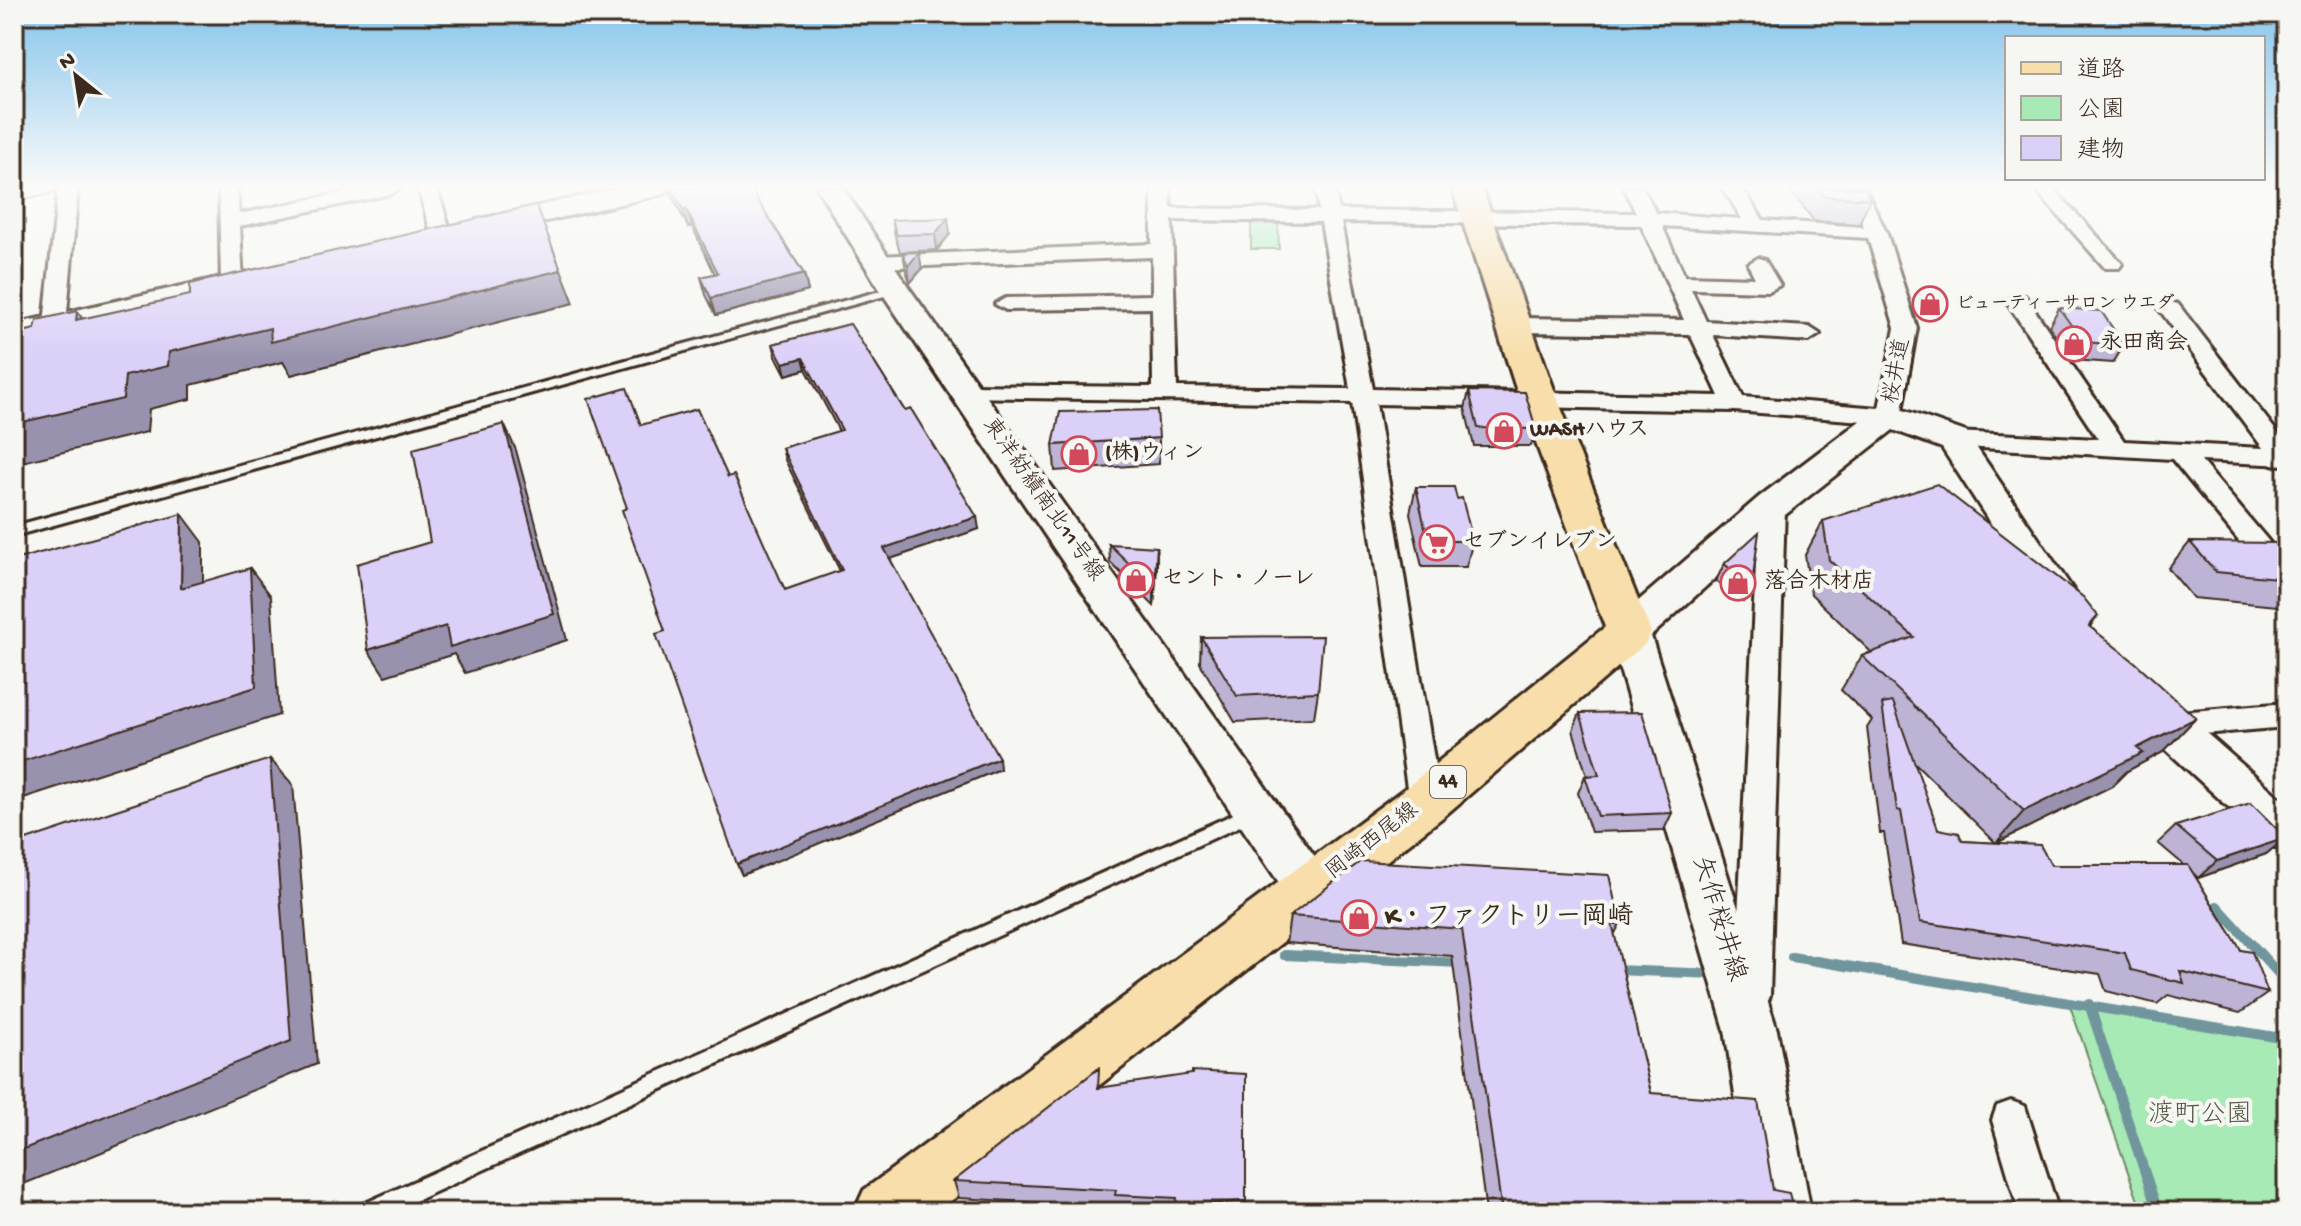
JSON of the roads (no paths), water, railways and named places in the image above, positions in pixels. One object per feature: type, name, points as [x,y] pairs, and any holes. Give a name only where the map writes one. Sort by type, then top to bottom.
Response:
[{"type":"main road","points":[[1487,245],[1538,398],[1629,632]]},
{"type":"main road","name":"岡崎西尾線","points":[[886,1212],[1343,878],[1425,802],[1629,632]]},
{"type":"street","points":[[55,324],[63,245]]},
{"type":"street","points":[[231,245],[232,284]]},
{"type":"street","name":"東洋紡績南北11号線","points":[[866,245],[1257,811],[1343,878]]},
{"type":"street","points":[[1162,245],[1165,393]]},
{"type":"street","points":[[1335,245],[1363,397],[1425,802]]},
{"type":"street","points":[[1661,245],[1734,404]]},
{"type":"street","name":"桜井道","points":[[1629,632],[1772,506],[1889,416],[1906,328],[1880,245]]},
{"type":"street","points":[[2095,245],[2112,264]]},
{"type":"street","points":[[886,276],[1162,250]]},
{"type":"street","points":[[1678,282],[1769,285],[1758,264]]},
{"type":"street","points":[[14,334],[277,273]]},
{"type":"street","points":[[1006,304],[1163,301]]},
{"type":"street","points":[[2017,301],[2117,449]]},
{"type":"street","points":[[2170,309],[2285,457]]},
{"type":"street","points":[[1514,325],[1699,327],[1809,334]]},
{"type":"street","points":[[967,392],[1538,398],[1734,404],[1889,416],[1954,440],[2285,457]]},
{"type":"street","points":[[1954,440],[2083,633]]},
{"type":"street","points":[[2180,452],[2284,575]]},
{"type":"street","points":[[1751,1030],[1772,506]]},
{"type":"street","name":"矢作桜井線","points":[[1629,632],[1751,1030],[1782,1212]]},
{"type":"street","points":[[2112,668],[2131,692],[2287,832]]},
{"type":"street","points":[[2168,725],[2287,715]]},
{"type":"street","points":[[2011,1120],[2039,1212]]},
{"type":"lane","points":[[14,531],[886,276]]},
{"type":"lane","points":[[368,1212],[1257,811]]},
{"type":"waterway","points":[[2217,906],[2287,983]]},
{"type":"waterway","points":[[1284,955],[1461,963]]},
{"type":"waterway","points":[[1792,957],[2090,1006]]},
{"type":"waterway","points":[[1614,970],[1716,974]]},
{"type":"waterway","points":[[2090,1006],[2287,1039]]},
{"type":"waterway","points":[[2090,1006],[2158,1212]]},
{"type":"place","name":"ビューティーサロン ウエダ","points":[[1930,304]]},
{"type":"place","name":"永田商会","points":[[2074,344]]},
{"type":"place","name":"WASHハウス","points":[[1504,431]]},
{"type":"place","name":"(株)ウィン","points":[[1079,454]]},
{"type":"place","name":"セブンイレブン","points":[[1437,543]]},
{"type":"place","name":"セント・ノーレ","points":[[1136,580]]},
{"type":"place","name":"落合木材店","points":[[1738,583]]},
{"type":"place","name":"K・ファクトリー岡崎","points":[[1359,918]]},
{"type":"park label","name":"渡町公園","points":[[2200,1116]]}]
